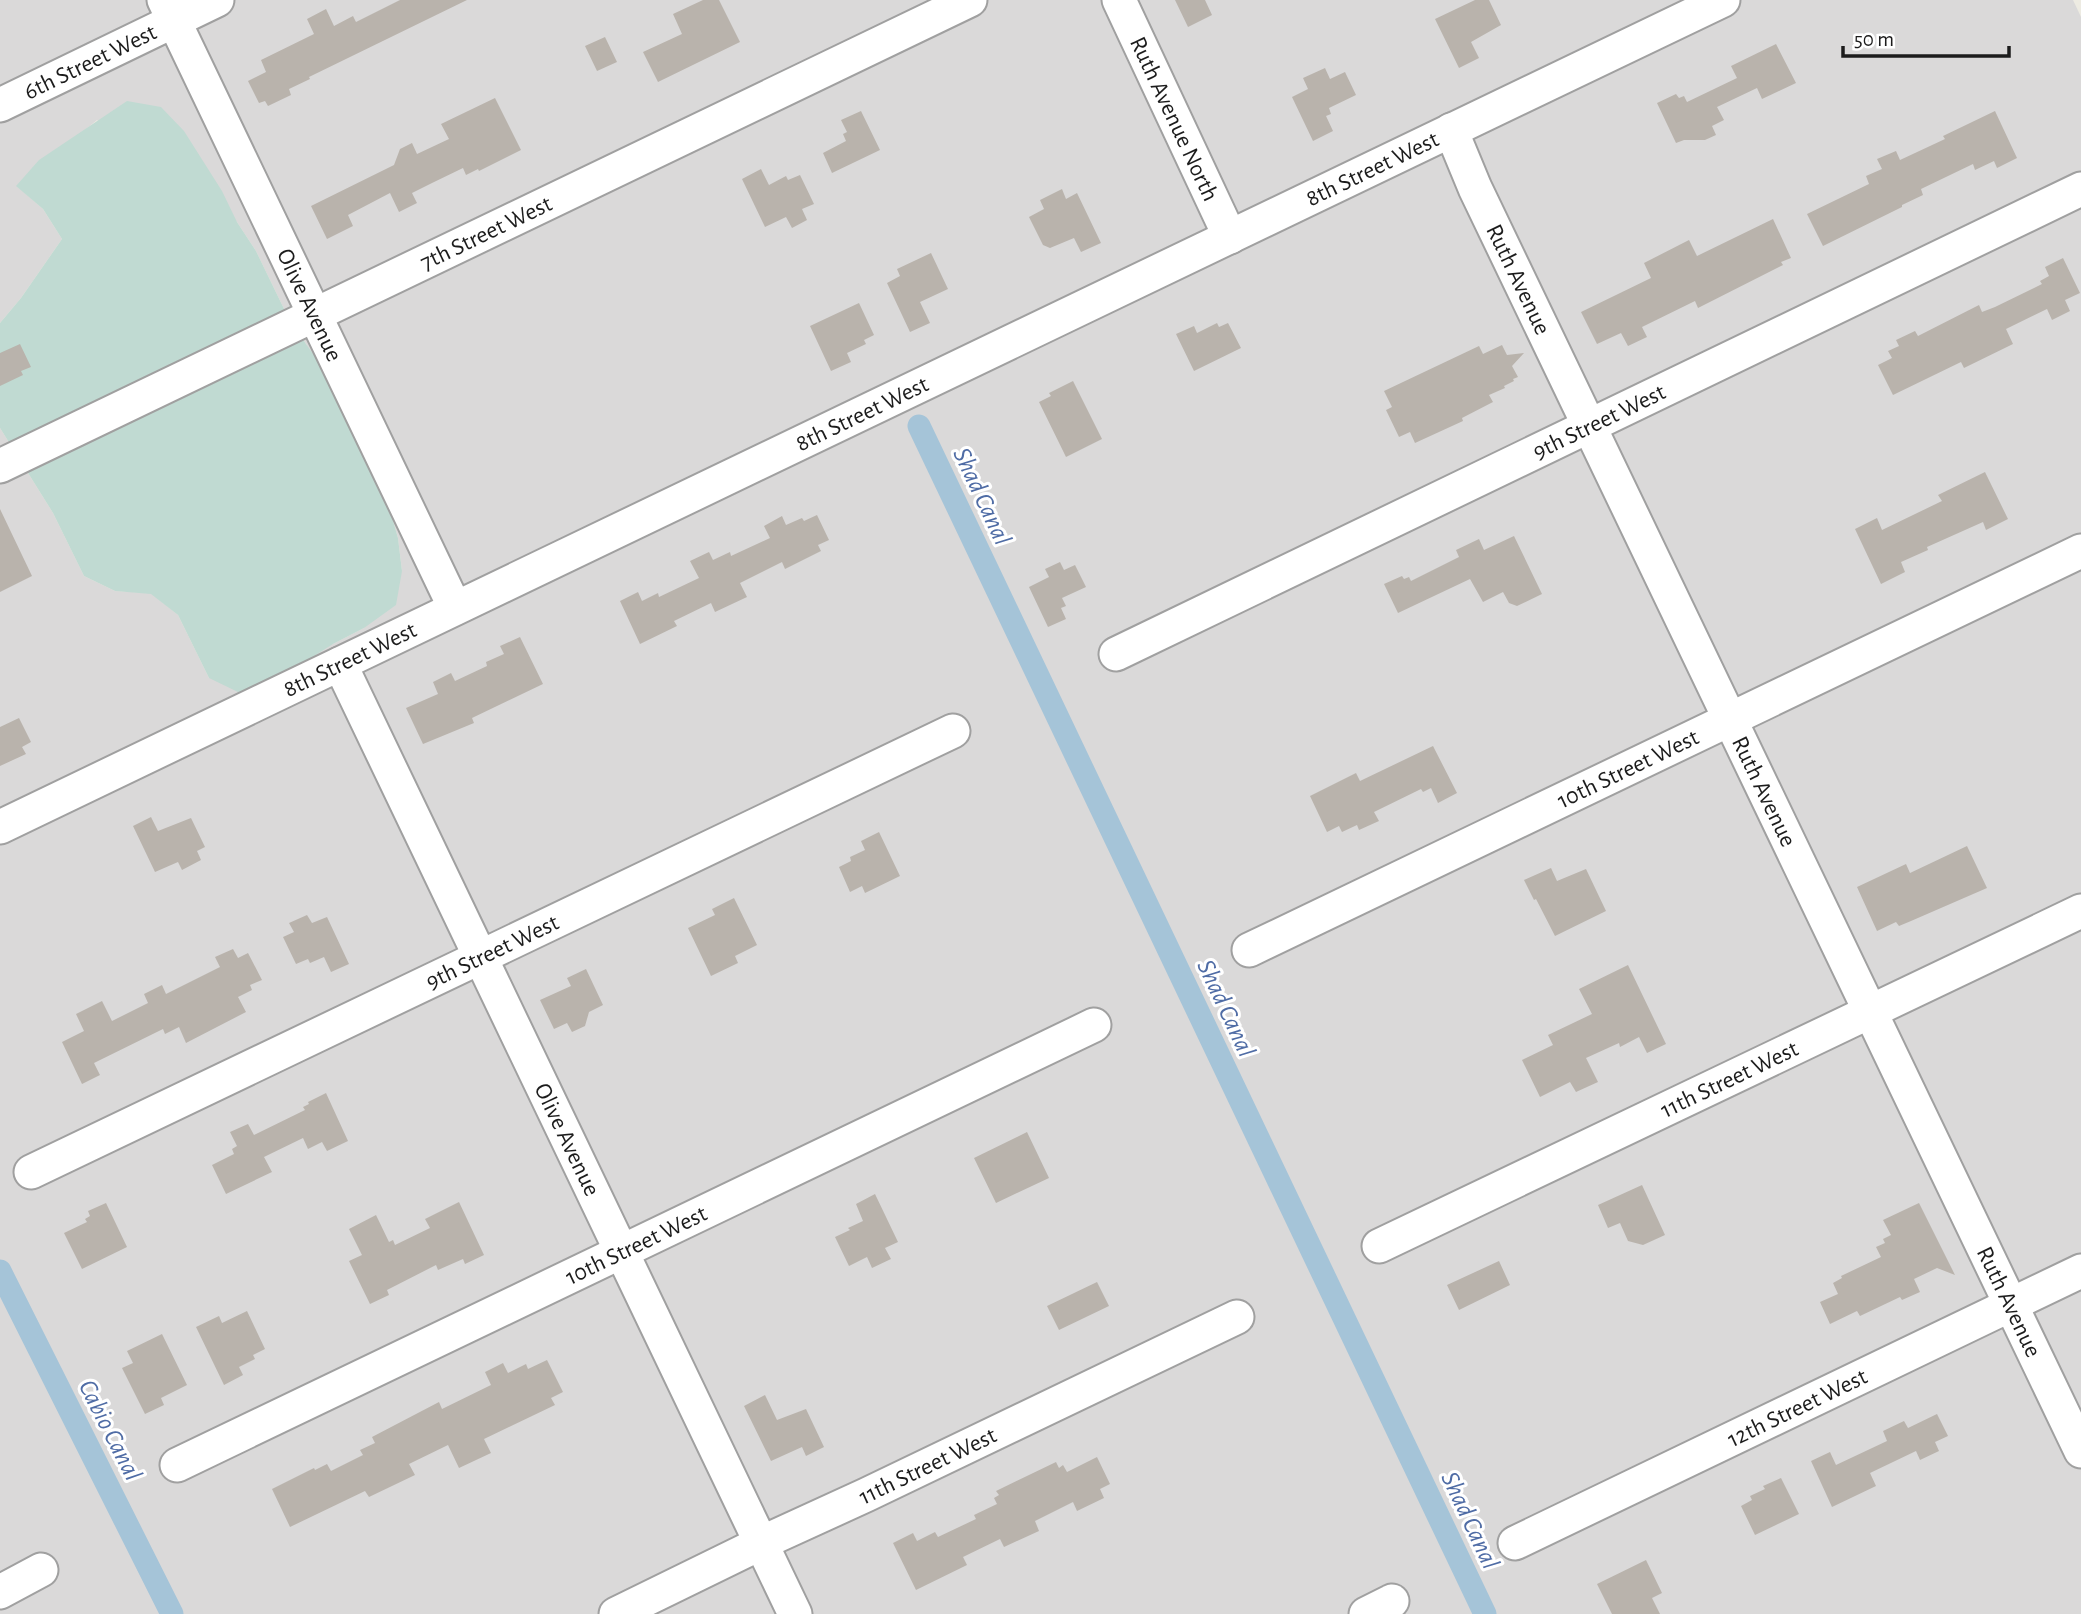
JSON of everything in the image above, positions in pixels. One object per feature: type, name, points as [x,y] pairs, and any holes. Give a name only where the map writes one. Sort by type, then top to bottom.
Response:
[{"type":"street","name":"6th Street West","points":[[0,105],[169,10],[217,0]]},
{"type":"street","name":"7th Street West","points":[[0,466],[970,0]]},
{"type":"street","name":"Ruth Avenue North","points":[[1119,0],[1230,237]]},
{"type":"street","name":"8th Street West","points":[[0,827],[1723,0]]},
{"type":"street","name":"Olive Avenue","points":[[169,10],[455,608]]},
{"type":"street","name":"Ruth Avenue","points":[[1451,131],[1475,188],[2081,1451]]},
{"type":"street","name":"9th Street West","points":[[1116,654],[2081,189]]},
{"type":"street","name":"10th Street West","points":[[1249,950],[2081,551]]},
{"type":"street","name":"Olive Avenue","points":[[340,664],[794,1614]]},
{"type":"street","name":"9th Street West","points":[[31,1172],[953,732]]},
{"type":"street","name":"11th Street West","points":[[1379,1247],[2081,911]]},
{"type":"street","name":"10th Street West","points":[[177,1465],[1094,1025]]},
{"type":"street","name":"12th Street West","points":[[1515,1543],[2081,1271]]},
{"type":"street","name":"11th Street West","points":[[616,1614],[1237,1317]]},
{"type":"street","points":[[0,1592],[41,1570]]},
{"type":"shaded area","points":[[0,0],[2073,0],[2081,17],[2081,1614],[0,1614],[0,428],[53,513],[84,576],[115,591],[151,593],[178,615],[209,678],[333,644],[364,628],[402,571],[398,538],[388,503],[306,344],[287,315],[256,251],[237,222],[97,120],[17,186],[43,209],[62,239],[0,323]]},
{"type":"shaded area","points":[[127,101],[161,107],[184,131],[222,191],[237,222],[256,251],[287,315],[329,376],[388,503],[398,538],[402,571],[396,605],[364,628],[273,682],[240,693],[209,678],[178,615],[151,594],[115,591],[84,576],[53,513],[0,428],[0,323],[62,239],[43,209],[16,186],[39,160]]},
{"type":"building","points":[[400,0],[467,0],[309,77],[310,79],[289,89],[291,95],[268,106],[265,101],[259,103],[248,81],[266,72],[261,60],[314,34],[307,19],[326,9],[334,26],[353,16],[356,22]]},
{"type":"building","points":[[703,0],[719,0],[740,42],[658,82],[643,52],[682,34],[673,14]]},
{"type":"building","points":[[1175,0],[1205,0],[1212,15],[1188,27]]},
{"type":"building","points":[[1475,0],[1489,0],[1501,25],[1471,42],[1479,58],[1459,68],[1435,19]]},
{"type":"building","points":[[605,37],[617,62],[597,71],[585,46]]},
{"type":"building","points":[[1776,44],[1796,83],[1762,99],[1757,88],[1717,107],[1724,120],[1712,126],[1716,135],[1705,140],[1684,140],[1676,143],[1657,103],[1676,94],[1679,98],[1684,96],[1687,102],[1737,78],[1731,66]]},
{"type":"building","points":[[1325,68],[1330,79],[1345,72],[1356,95],[1329,108],[1331,114],[1326,116],[1333,131],[1313,141],[1292,97],[1308,89],[1303,78]]},
{"type":"building","points":[[495,98],[521,150],[479,171],[478,169],[466,175],[463,168],[412,193],[417,203],[399,212],[390,193],[348,215],[353,226],[327,239],[311,206],[394,165],[400,149],[412,143],[417,154],[449,139],[441,124]]},
{"type":"building","points":[[861,111],[880,150],[832,173],[823,153],[846,141],[843,134],[847,132],[841,120]]},
{"type":"building","points":[[1995,111],[2017,158],[1997,168],[1994,161],[1975,170],[1973,164],[1921,189],[1923,195],[1902,207],[1823,246],[1807,214],[1869,184],[1866,176],[1882,169],[1877,159],[1896,151],[1900,160]]},
{"type":"building","points":[[761,169],[769,185],[786,176],[788,180],[800,175],[814,204],[802,209],[807,220],[792,228],[786,217],[765,227],[742,179]]},
{"type":"building","points":[[1062,189],[1066,199],[1077,193],[1101,243],[1081,252],[1074,238],[1050,248],[1043,245],[1029,217],[1044,209],[1040,200]]},
{"type":"building","points":[[1773,219],[1791,258],[1781,262],[1783,265],[1698,308],[1695,301],[1642,327],[1647,337],[1628,346],[1621,333],[1597,344],[1581,312],[1651,278],[1644,263],[1689,240],[1697,256]]},
{"type":"building","points":[[931,253],[948,289],[920,302],[930,323],[910,332],[887,283],[900,276],[897,269]]},
{"type":"building","points":[[2063,258],[2080,293],[2065,300],[2070,311],[2052,320],[2047,309],[2006,329],[2013,344],[1964,368],[1961,362],[1893,395],[1878,365],[1892,358],[1888,351],[1899,346],[1896,340],[1915,331],[1918,336],[1979,305],[1982,312],[2042,284],[2040,281],[2049,276],[2045,267]]},
{"type":"building","points":[[859,303],[874,335],[864,340],[866,344],[847,353],[851,362],[831,371],[810,326]]},
{"type":"building","points":[[1217,323],[1219,327],[1228,323],[1241,348],[1194,371],[1176,334],[1194,326],[1197,333]]},
{"type":"building","points":[[20,344],[31,367],[21,371],[23,375],[0,386],[0,353]]},
{"type":"building","points":[[1502,345],[1507,355],[1524,353],[1512,366],[1518,377],[1504,386],[1505,388],[1489,395],[1493,402],[1462,418],[1463,421],[1415,443],[1410,432],[1399,437],[1386,410],[1392,407],[1384,391],[1479,346],[1483,354]]},
{"type":"building","points":[[1073,381],[1102,439],[1066,457],[1039,402],[1051,396],[1049,393]]},
{"type":"building","points":[[1985,472],[2008,519],[1986,530],[1983,522],[1927,547],[1928,550],[1901,562],[1905,572],[1881,584],[1855,529],[1877,518],[1882,530],[1942,501],[1938,495]]},
{"type":"building","points":[[0,509],[32,576],[0,592]]},
{"type":"building","points":[[817,515],[829,540],[818,545],[821,551],[785,569],[782,562],[740,583],[747,597],[715,612],[711,603],[674,621],[677,626],[640,644],[620,601],[638,592],[642,601],[658,593],[659,597],[699,578],[690,561],[709,552],[713,560],[730,552],[731,556],[770,538],[764,526],[782,516],[786,525]]},
{"type":"building","points":[[1514,536],[1542,594],[1517,606],[1509,603],[1503,592],[1483,602],[1470,579],[1398,613],[1384,584],[1402,576],[1404,579],[1409,577],[1411,581],[1459,557],[1456,550],[1479,539],[1484,550]]},
{"type":"building","points":[[1060,562],[1064,570],[1075,565],[1086,587],[1062,598],[1066,606],[1061,608],[1066,619],[1048,627],[1029,587],[1049,577],[1045,569]]},
{"type":"building","points":[[520,637],[543,684],[472,718],[474,723],[423,744],[406,708],[438,694],[433,682],[451,673],[455,681],[487,666],[486,662],[504,654],[500,646]]},
{"type":"building","points":[[19,718],[31,742],[22,747],[26,754],[0,766],[0,727]]},
{"type":"building","points":[[1433,746],[1457,793],[1438,803],[1431,788],[1423,792],[1421,789],[1374,812],[1379,821],[1359,830],[1357,825],[1342,832],[1339,826],[1327,832],[1310,796],[1356,773],[1360,781]]},
{"type":"building","points":[[151,817],[158,831],[191,818],[205,847],[197,851],[201,860],[182,870],[178,862],[155,872],[133,826]]},
{"type":"building","points":[[879,832],[900,876],[865,893],[862,886],[850,892],[839,867],[851,861],[850,857],[865,850],[861,841]]},
{"type":"building","points":[[1967,846],[1987,888],[1899,926],[1896,922],[1877,931],[1857,887],[1906,864],[1910,873]]},
{"type":"building","points":[[1551,868],[1557,881],[1586,869],[1606,911],[1555,936],[1524,880]]},
{"type":"building","points":[[734,898],[757,945],[735,956],[738,963],[711,976],[688,928],[715,915],[712,909]]},
{"type":"building","points":[[307,915],[312,923],[327,917],[349,964],[331,972],[324,957],[310,963],[308,959],[296,964],[283,937],[294,932],[289,923]]},
{"type":"building","points":[[233,949],[238,958],[248,953],[262,980],[250,985],[252,990],[238,997],[246,1012],[186,1043],[179,1027],[165,1034],[163,1029],[94,1063],[100,1075],[82,1084],[62,1042],[84,1031],[76,1014],[102,1001],[112,1021],[148,1003],[144,994],[162,985],[166,994],[220,967],[215,957]]},
{"type":"building","points":[[1628,965],[1666,1044],[1647,1053],[1639,1037],[1620,1047],[1619,1043],[1586,1058],[1598,1082],[1576,1092],[1570,1082],[1540,1097],[1522,1060],[1553,1045],[1548,1035],[1592,1014],[1579,989]]},
{"type":"building","points":[[586,969],[603,1005],[589,1012],[585,1026],[572,1032],[567,1023],[554,1029],[540,1000],[571,986],[567,978]]},
{"type":"building","points":[[326,1093],[348,1141],[327,1151],[322,1142],[308,1149],[303,1138],[264,1157],[272,1172],[226,1194],[212,1165],[234,1154],[232,1149],[237,1146],[230,1132],[248,1124],[254,1135],[305,1110],[303,1107],[309,1104],[308,1102]]},
{"type":"building","points":[[1027,1132],[1049,1178],[996,1203],[974,1158]]},
{"type":"building","points":[[1642,1185],[1665,1235],[1643,1245],[1628,1241],[1620,1223],[1608,1228],[1598,1205]]},
{"type":"building","points":[[875,1194],[898,1242],[885,1248],[891,1259],[872,1268],[867,1257],[849,1266],[835,1237],[863,1221],[856,1204]]},
{"type":"building","points":[[459,1202],[484,1255],[465,1264],[463,1259],[438,1270],[436,1265],[387,1290],[389,1295],[370,1304],[349,1261],[362,1255],[349,1229],[376,1215],[389,1242],[393,1240],[395,1245],[430,1228],[425,1219]]},
{"type":"building","points":[[106,1203],[127,1247],[82,1269],[64,1233],[87,1222],[85,1219],[90,1216],[88,1211]]},
{"type":"building","points":[[1919,1203],[1955,1275],[1937,1268],[1914,1279],[1920,1292],[1902,1300],[1900,1297],[1860,1316],[1857,1311],[1830,1324],[1820,1302],[1838,1294],[1833,1283],[1842,1278],[1841,1276],[1881,1257],[1876,1247],[1885,1243],[1883,1239],[1891,1235],[1883,1220]]},
{"type":"building","points":[[1499,1261],[1510,1285],[1459,1310],[1447,1285]]},
{"type":"building","points":[[1097,1282],[1109,1306],[1059,1330],[1047,1306]]},
{"type":"building","points":[[247,1311],[265,1349],[253,1355],[255,1359],[239,1367],[243,1375],[224,1385],[196,1327],[219,1316],[222,1323]]},
{"type":"building","points":[[162,1334],[187,1385],[161,1398],[164,1405],[145,1414],[122,1368],[133,1363],[127,1351]]},
{"type":"building","points":[[547,1360],[563,1392],[551,1398],[555,1405],[484,1439],[491,1453],[459,1468],[448,1445],[409,1464],[415,1475],[369,1497],[365,1491],[290,1527],[272,1489],[314,1468],[315,1470],[327,1464],[331,1471],[363,1455],[360,1450],[375,1443],[372,1437],[439,1402],[442,1409],[491,1385],[485,1372],[503,1363],[508,1373],[526,1364],[528,1369]]},
{"type":"building","points":[[765,1395],[777,1420],[806,1409],[824,1447],[806,1456],[802,1447],[771,1461],[744,1406]]},
{"type":"building","points":[[1937,1414],[1948,1436],[1935,1442],[1939,1451],[1920,1460],[1916,1451],[1870,1473],[1876,1486],[1832,1507],[1811,1461],[1830,1452],[1836,1465],[1887,1441],[1883,1431],[1904,1421],[1908,1428]]},
{"type":"building","points":[[1097,1457],[1110,1484],[1100,1489],[1104,1498],[1077,1511],[1073,1502],[1035,1521],[1039,1531],[1004,1547],[1000,1539],[963,1557],[967,1565],[916,1590],[893,1543],[913,1533],[917,1541],[935,1532],[938,1537],[976,1519],[974,1515],[997,1504],[994,1498],[999,1495],[996,1491],[1056,1462],[1059,1468],[1063,1465],[1067,1472]]},
{"type":"building","points":[[1781,1478],[1799,1514],[1755,1535],[1741,1506],[1752,1500],[1750,1496],[1765,1489],[1763,1486]]},
{"type":"building","points":[[1646,1560],[1662,1593],[1652,1598],[1660,1614],[1612,1614],[1597,1584]]},
{"type":"waterway","name":"Shad Canal","points":[[919,426],[1485,1614]]},
{"type":"waterway","name":"Cabio Canal","points":[[0,1271],[172,1614]]}]
